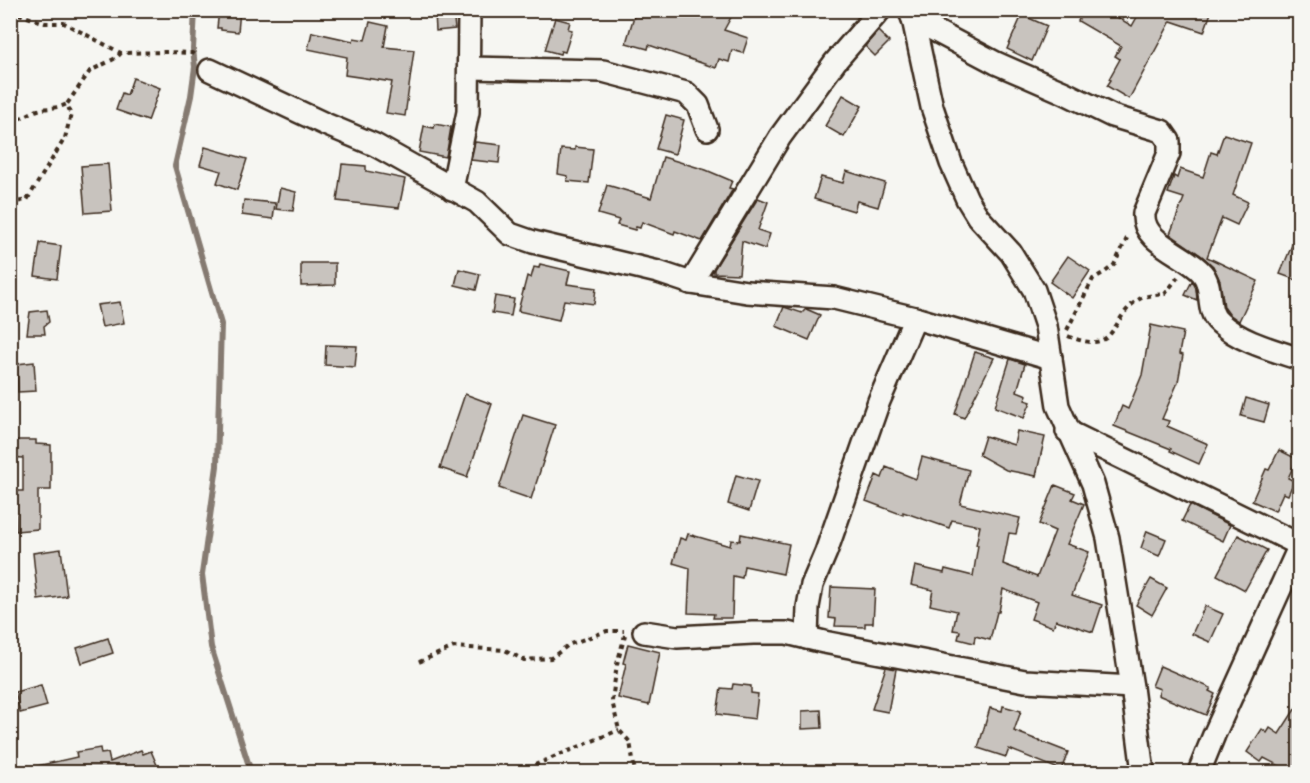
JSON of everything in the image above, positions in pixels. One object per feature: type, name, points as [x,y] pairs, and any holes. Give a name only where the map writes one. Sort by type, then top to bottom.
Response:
[{"type":"street","points":[[452,189],[468,112],[469,10]]},
{"type":"street","points":[[691,284],[780,137],[835,62],[880,10]]},
{"type":"street","points":[[911,15],[996,63],[1112,116],[1162,131],[1170,141],[1169,153],[1144,213],[1143,220],[1146,227],[1160,244],[1202,273],[1209,285],[1212,314],[1218,322],[1261,346],[1299,359]]},
{"type":"street","points":[[911,15],[932,106],[951,163],[973,208],[1011,253],[1034,290],[1046,326],[1058,406],[1067,431],[1093,484],[1108,538],[1143,772]]},
{"type":"street","points":[[469,68],[603,71],[686,93],[698,105],[707,129]]},
{"type":"street","points":[[210,70],[375,145],[477,202],[510,234],[518,237],[658,272],[691,284],[747,292],[834,298],[915,318],[1051,358]]},
{"type":"street","points":[[807,638],[808,607],[812,585],[826,552],[879,401],[915,318]]},
{"type":"street","points":[[1067,431],[1299,545],[1199,772]]},
{"type":"street","points":[[635,632],[677,637],[788,633],[1025,681],[1132,687]]},
{"type":"path","points":[[11,11],[45,23],[64,23],[121,53],[192,53],[210,70]]},
{"type":"path","points":[[10,120],[18,120],[39,110],[59,108],[67,104],[90,71],[116,58],[121,53]]},
{"type":"path","points":[[10,203],[27,200],[65,138],[71,114],[67,104]]},
{"type":"path","points":[[1144,213],[1132,228],[1114,265],[1093,279],[1064,335],[1083,342],[1096,342],[1108,337],[1130,306],[1140,298],[1165,294],[1189,262]]},
{"type":"path","points":[[419,662],[454,647],[505,650],[524,660],[551,658],[570,644],[607,631],[635,632],[617,664],[612,701],[619,730],[630,742],[635,772]]},
{"type":"path","points":[[518,772],[619,730]]},
{"type":"building","points":[[219,10],[240,10],[238,32],[217,28]]},
{"type":"building","points":[[453,10],[455,29],[436,31],[435,12]]},
{"type":"building","points":[[639,10],[735,10],[724,30],[748,38],[743,53],[732,50],[729,62],[719,59],[716,68],[649,45],[648,49],[626,43],[634,16],[637,16]]},
{"type":"building","points":[[1084,10],[1105,10],[1132,26],[1141,10],[1212,10],[1204,32],[1171,21],[1129,99],[1107,86],[1120,59],[1115,56],[1121,46],[1078,21]]},
{"type":"building","points":[[1022,15],[1047,26],[1032,61],[1007,49]]},
{"type":"building","points":[[555,18],[570,22],[568,29],[572,30],[565,52],[561,51],[560,54],[545,50]]},
{"type":"building","points":[[370,22],[388,26],[384,47],[414,50],[405,116],[386,113],[392,82],[345,75],[347,57],[308,49],[312,32],[353,41],[354,38],[365,40]]},
{"type":"building","points":[[878,31],[889,42],[875,56],[865,46]]},
{"type":"building","points":[[133,78],[160,88],[148,121],[116,110],[122,93],[127,95]]},
{"type":"building","points":[[843,95],[862,106],[844,137],[825,126]]},
{"type":"building","points":[[666,115],[684,120],[675,154],[656,149]]},
{"type":"building","points":[[435,124],[451,127],[446,157],[419,152],[424,126],[434,128]]},
{"type":"building","points":[[1224,134],[1251,143],[1233,195],[1248,202],[1237,225],[1222,218],[1207,257],[1258,281],[1239,321],[1224,307],[1220,281],[1213,266],[1170,234],[1184,198],[1168,193],[1174,176],[1177,178],[1180,169],[1203,177],[1211,152],[1217,154]]},
{"type":"building","points":[[475,142],[501,145],[499,163],[471,160]]},
{"type":"building","points":[[205,147],[247,159],[237,190],[217,183],[221,171],[200,165]]},
{"type":"building","points":[[575,147],[593,149],[589,183],[567,181],[568,176],[558,174],[561,149],[575,150]]},
{"type":"building","points":[[663,157],[706,170],[732,181],[729,188],[733,189],[702,241],[642,222],[640,228],[636,227],[635,230],[617,225],[619,220],[598,214],[607,185],[651,198]]},
{"type":"building","points":[[108,164],[112,211],[85,213],[81,166]]},
{"type":"building","points":[[342,164],[366,166],[366,171],[405,179],[399,208],[337,201]]},
{"type":"building","points":[[846,171],[885,183],[878,207],[857,201],[854,211],[814,199],[821,177],[843,183]]},
{"type":"building","points":[[280,188],[296,192],[293,211],[276,209]]},
{"type":"building","points":[[758,198],[768,202],[758,230],[770,234],[765,249],[742,241],[739,274],[714,273],[714,269]]},
{"type":"building","points":[[244,200],[275,203],[273,219],[242,215]]},
{"type":"building","points":[[1299,228],[1299,281],[1280,274]]},
{"type":"building","points":[[40,243],[61,246],[57,279],[35,276]]},
{"type":"building","points":[[1068,256],[1090,271],[1072,298],[1050,282]]},
{"type":"building","points":[[301,263],[335,263],[335,285],[301,286]]},
{"type":"building","points":[[540,264],[570,271],[567,284],[596,288],[594,304],[564,300],[559,320],[518,311],[527,276],[531,278],[534,267],[539,268]]},
{"type":"building","points":[[459,269],[480,274],[476,290],[455,285]]},
{"type":"building","points":[[1192,281],[1196,288],[1197,300],[1185,295]]},
{"type":"building","points":[[495,296],[514,299],[511,316],[492,313]]},
{"type":"building","points":[[120,302],[124,323],[102,327],[97,305]]},
{"type":"building","points":[[784,307],[802,313],[806,309],[820,315],[809,340],[776,326]]},
{"type":"building","points":[[47,310],[49,322],[44,326],[45,334],[27,334],[30,312]]},
{"type":"building","points":[[1151,325],[1183,332],[1179,354],[1183,355],[1178,382],[1162,419],[1169,421],[1167,426],[1208,444],[1199,464],[1170,451],[1171,449],[1114,426],[1122,406],[1128,409],[1142,375]]},
{"type":"building","points":[[326,345],[357,346],[355,367],[325,365]]},
{"type":"building","points":[[975,352],[994,358],[964,418],[955,414]]},
{"type":"building","points":[[1010,359],[1025,364],[1017,391],[1027,395],[1025,400],[1031,402],[1024,418],[995,407]]},
{"type":"building","points":[[34,362],[36,391],[18,392],[17,364]]},
{"type":"building","points":[[465,394],[492,404],[467,477],[440,468]]},
{"type":"building","points":[[1246,398],[1269,405],[1264,422],[1241,416]]},
{"type":"building","points":[[523,415],[555,425],[531,499],[499,488]]},
{"type":"building","points":[[1017,431],[1045,437],[1036,476],[1006,470],[979,455],[985,436],[1014,445]]},
{"type":"building","points":[[10,440],[36,440],[36,444],[51,445],[51,490],[38,490],[38,529],[16,531],[15,491],[23,491],[23,458],[10,457]]},
{"type":"building","points":[[1279,450],[1297,459],[1288,478],[1294,481],[1288,495],[1283,493],[1275,511],[1252,501],[1266,469],[1269,470]]},
{"type":"building","points":[[922,457],[969,470],[960,504],[1020,518],[1016,534],[1009,533],[1003,564],[1037,577],[1055,531],[1039,524],[1055,485],[1075,493],[1072,499],[1084,504],[1067,544],[1089,552],[1072,595],[1102,605],[1093,632],[1056,620],[1053,627],[1031,619],[1037,602],[1003,589],[999,612],[997,612],[990,640],[975,636],[974,643],[958,639],[960,631],[953,630],[957,611],[930,605],[933,590],[911,585],[915,566],[944,573],[945,569],[973,576],[980,526],[952,520],[949,528],[903,512],[903,515],[866,501],[876,475],[882,478],[886,467],[916,479]]},
{"type":"building","points":[[736,475],[758,481],[749,511],[728,504]]},
{"type":"building","points":[[1190,505],[1230,525],[1223,541],[1182,521]]},
{"type":"building","points":[[1147,531],[1166,539],[1159,556],[1141,548]]},
{"type":"building","points":[[688,534],[730,546],[731,540],[740,541],[741,534],[789,544],[783,574],[744,566],[742,578],[733,576],[732,618],[713,618],[714,614],[688,613],[690,568],[673,563],[680,538],[686,540]]},
{"type":"building","points":[[1238,535],[1267,550],[1245,590],[1217,575]]},
{"type":"building","points":[[61,549],[67,596],[38,600],[33,553]]},
{"type":"building","points":[[1151,579],[1167,588],[1152,615],[1136,605]]},
{"type":"building","points":[[831,587],[875,589],[873,623],[865,623],[865,627],[835,626],[836,619],[829,618]]},
{"type":"building","points":[[1205,606],[1223,614],[1210,642],[1192,634]]},
{"type":"building","points":[[108,638],[113,653],[82,663],[77,648]]},
{"type":"building","points":[[628,644],[660,652],[649,705],[618,698]]},
{"type":"building","points":[[1160,666],[1211,688],[1209,691],[1215,694],[1206,715],[1158,695],[1160,689],[1152,686]]},
{"type":"building","points":[[886,667],[896,669],[888,712],[872,709]]},
{"type":"building","points":[[733,684],[751,686],[751,693],[758,694],[755,719],[717,714],[721,688],[732,689]]},
{"type":"building","points":[[41,685],[47,706],[20,713],[15,692]]},
{"type":"building","points":[[1299,703],[1299,772],[1291,772],[1264,758],[1261,762],[1247,752],[1262,729],[1267,733],[1270,728],[1279,734]]},
{"type":"building","points":[[1003,706],[1021,711],[1014,731],[1068,752],[1061,770],[1009,749],[1006,757],[978,748],[990,708],[1002,711]]},
{"type":"building","points":[[821,710],[822,728],[802,729],[802,711]]},
{"type":"building","points":[[100,748],[101,754],[108,753],[110,762],[141,750],[143,754],[151,751],[160,772],[38,772],[37,766],[77,757],[76,752]]},
{"type":"waterway","points":[[195,10],[193,49],[195,67],[191,96],[175,166],[221,324],[217,466],[202,574],[211,647],[251,772]]}]
